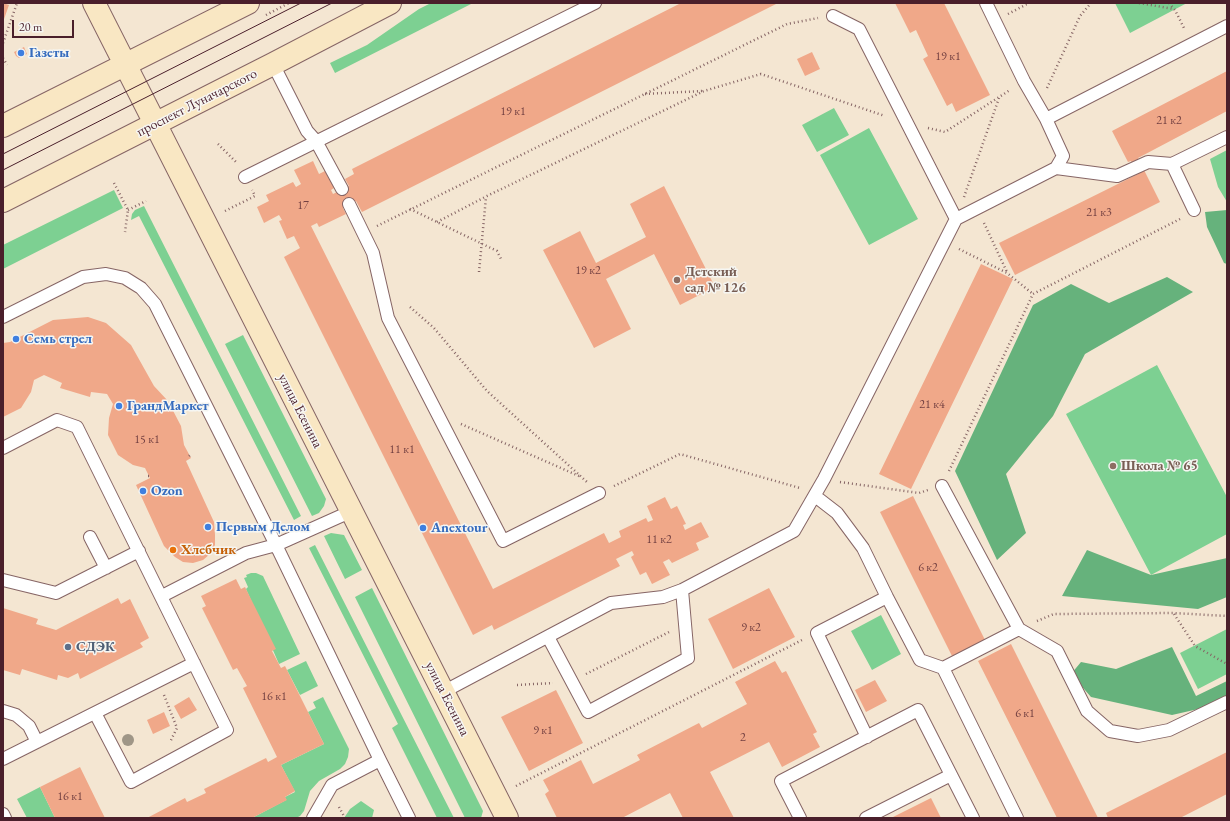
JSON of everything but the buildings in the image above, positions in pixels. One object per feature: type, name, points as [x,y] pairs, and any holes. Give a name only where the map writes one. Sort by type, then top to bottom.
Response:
[{"type":"street","name":"улица Есенина","points":[[94,3],[352,511],[504,817]]},
{"type":"street","points":[[3,126],[248,3]]},
{"type":"street","name":"проспект Луначарского","points":[[3,201],[390,3]]},
{"type":"lane","points":[[245,178],[316,141],[595,3]]},
{"type":"lane","points":[[443,692],[611,603],[663,597],[682,590],[794,531],[824,479],[956,219],[1056,168],[1063,156],[1046,119],[1024,81],[986,3]]},
{"type":"lane","points":[[833,16],[859,29],[956,219]]},
{"type":"lane","points":[[1046,119],[1227,26]]},
{"type":"lane","points":[[273,64],[308,131],[316,141],[342,189]]},
{"type":"lane","points":[[1056,168],[1117,176],[1148,162],[1172,164],[1227,137]]},
{"type":"lane","points":[[1172,164],[1194,210]]},
{"type":"lane","points":[[349,204],[373,253],[388,318],[503,541],[599,493]]},
{"type":"lane","points":[[3,317],[83,277],[106,274],[126,278],[141,288],[155,304],[276,545],[380,760],[410,818]]},
{"type":"lane","points":[[3,448],[57,420],[77,427],[227,730],[131,782],[95,713]]},
{"type":"lane","points":[[942,486],[1019,629],[1057,651],[1087,711],[1110,731],[1138,736],[1169,730],[1227,702]]},
{"type":"lane","points":[[815,496],[837,514],[863,548],[920,660],[943,668],[1017,818]]},
{"type":"lane","points":[[162,596],[246,553],[276,545],[352,511]]},
{"type":"lane","points":[[90,537],[106,568]]},
{"type":"lane","points":[[3,580],[56,593],[139,551]]},
{"type":"lane","points":[[548,636],[588,712],[688,658],[682,590]]},
{"type":"lane","points":[[867,736],[817,633],[887,597]]},
{"type":"lane","points":[[943,668],[1019,629]]},
{"type":"lane","points":[[3,759],[194,663]]},
{"type":"lane","points":[[800,818],[781,781],[918,710],[973,818]]},
{"type":"lane","points":[[3,711],[16,716],[29,726],[37,742]]},
{"type":"lane","points":[[313,818],[332,785],[380,760]]},
{"type":"lane","points":[[866,818],[951,775]]},
{"type":"lane","points":[[3,814],[5,818]]},
{"type":"path","points":[[3,43],[17,3]]},
{"type":"path","points":[[994,21],[1029,3]]},
{"type":"path","points":[[1039,106],[1080,16],[1091,3]]},
{"type":"path","points":[[1139,3],[1175,10]]},
{"type":"path","points":[[1169,3],[1175,10],[1192,44]]},
{"type":"path","points":[[363,233],[787,24],[833,16]]},
{"type":"path","points":[[3,58],[7,65]]},
{"type":"path","points":[[437,222],[486,196],[704,91],[761,74],[907,124],[945,132],[1024,81]]},
{"type":"path","points":[[643,94],[704,91]]},
{"type":"path","points":[[956,219],[999,97]]},
{"type":"path","points":[[218,144],[236,160]]},
{"type":"path","points":[[225,211],[255,196],[245,178]]},
{"type":"path","points":[[114,183],[128,210],[125,232]]},
{"type":"path","points":[[479,272],[486,196]]},
{"type":"path","points":[[128,210],[146,201]]},
{"type":"path","points":[[410,209],[497,251],[502,261]]},
{"type":"path","points":[[977,209],[1007,273]]},
{"type":"path","points":[[824,479],[919,493],[942,486],[1033,294],[1194,210]]},
{"type":"path","points":[[945,241],[1007,273],[1033,294]]},
{"type":"path","points":[[410,307],[434,328],[487,391],[599,493],[680,454],[802,489],[815,496]]},
{"type":"path","points":[[437,413],[581,477]]},
{"type":"path","points":[[517,685],[573,682],[675,629],[683,604]]},
{"type":"path","points":[[1173,613],[1195,646],[1227,664]]},
{"type":"path","points":[[1019,629],[1054,614],[1173,613],[1227,616]]},
{"type":"path","points":[[516,786],[817,633]]},
{"type":"path","points":[[159,681],[177,728],[159,767]]},
{"type":"green space","points":[[431,3],[473,3],[335,73],[330,63],[367,45],[419,9]]},
{"type":"green space","points":[[1115,3],[1187,3],[1130,33]]},
{"type":"green space","points":[[834,108],[849,135],[817,152],[802,125]]},
{"type":"green space","points":[[869,128],[918,219],[869,245],[820,155]]},
{"type":"green space","points":[[1227,150],[1227,202],[1218,187],[1210,159]]},
{"type":"green space","points":[[114,190],[123,208],[3,269],[3,245]]},
{"type":"green space","points":[[144,206],[301,516],[294,520],[139,216],[131,220],[132,214],[135,210]]},
{"type":"green space","points":[[1227,210],[1227,264],[1224,263],[1207,227],[1205,212]]},
{"type":"green space","points":[[1167,277],[1193,292],[1085,354],[1053,416],[1006,474],[1026,533],[997,560],[955,471],[1033,305],[1071,284],[1109,303]]},
{"type":"green space","points":[[243,335],[326,499],[324,506],[319,513],[312,516],[225,344]]},
{"type":"green space","points":[[1157,365],[1227,497],[1227,534],[1151,575],[1066,414]]},
{"type":"green space","points":[[331,533],[344,535],[362,570],[345,579],[324,536]]},
{"type":"green space","points":[[315,545],[454,818],[437,818],[392,728],[398,724],[309,548]]},
{"type":"green space","points":[[1087,550],[1151,575],[1227,558],[1227,597],[1198,609],[1062,596]]},
{"type":"green space","points":[[256,573],[263,576],[300,654],[279,664],[246,589],[248,587],[244,578],[247,577],[246,575]]},
{"type":"green space","points":[[372,588],[483,811],[481,818],[465,818],[355,597]]},
{"type":"green space","points":[[881,615],[901,654],[872,670],[851,631]]},
{"type":"green space","points":[[1227,629],[1227,674],[1198,689],[1180,653]]},
{"type":"green space","points":[[1172,647],[1196,696],[1227,681],[1227,699],[1216,705],[1172,715],[1091,697],[1071,674],[1081,662],[1116,669]]},
{"type":"green space","points":[[306,661],[318,686],[300,695],[287,670]]},
{"type":"green space","points":[[323,697],[349,749],[345,764],[340,769],[319,781],[310,791],[304,811],[300,816],[296,818],[252,818],[286,800],[285,797],[295,792],[281,765],[324,744],[308,712],[316,708],[313,702]]},
{"type":"green space","points":[[40,787],[55,818],[27,818],[17,799]]},
{"type":"green space","points":[[361,801],[374,810],[372,818],[344,818],[350,809]]},
{"type":"tram line","points":[[3,154],[301,3]]},
{"type":"tram line","points":[[3,170],[332,3]]},
{"type":"place","name":"Газеты","points":[[21,53]]},
{"type":"place","name":"Детский сад № 126","points":[[677,280]]},
{"type":"place","name":"Семь стрел","points":[[16,339]]},
{"type":"place","name":"ГрандМаркет","points":[[119,406]]},
{"type":"place","name":"Школа № 65","points":[[1113,466]]},
{"type":"place","name":"Ozon","points":[[143,491]]},
{"type":"place","name":"Первым Делом","points":[[208,527]]},
{"type":"place","name":"Anextour","points":[[423,528]]},
{"type":"place","name":"Хлебчик","points":[[173,550]]},
{"type":"place","name":"СДЭК","points":[[68,647]]}]
